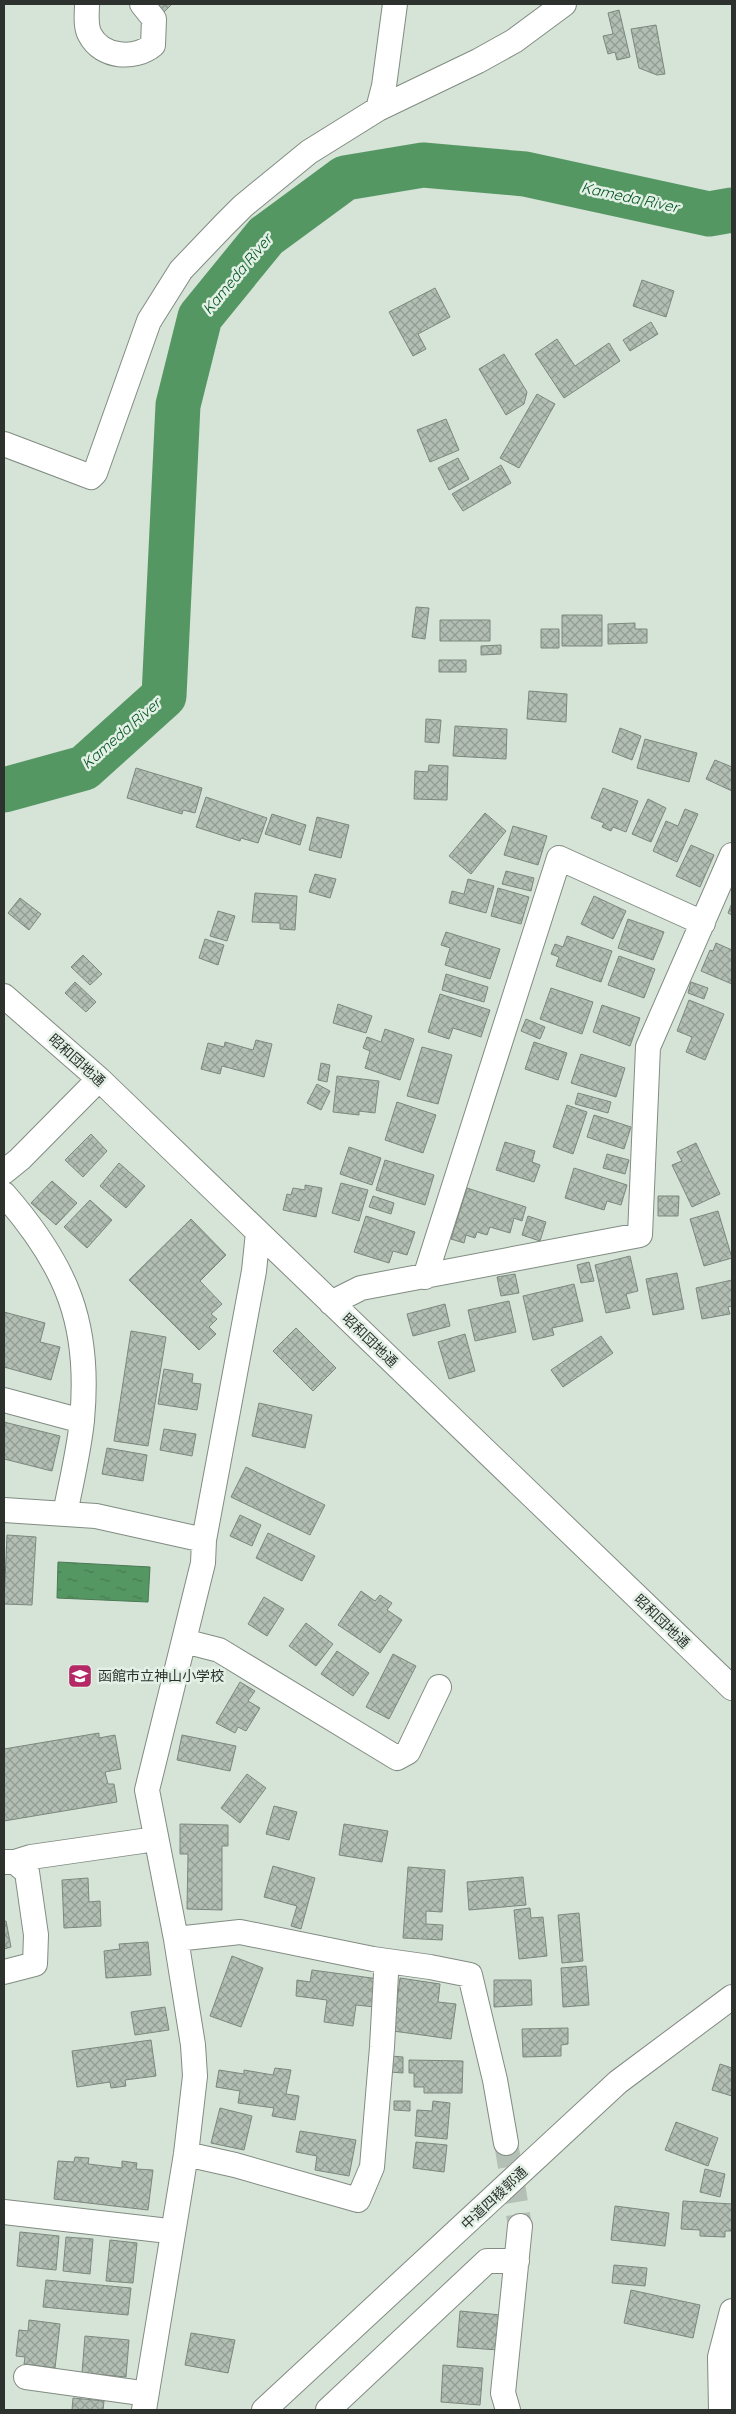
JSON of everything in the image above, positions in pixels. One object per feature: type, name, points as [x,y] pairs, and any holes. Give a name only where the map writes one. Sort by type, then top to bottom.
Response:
[{"type":"street","points":[[87,4],[87,26],[90,36],[108,51],[127,55],[140,54],[153,45],[154,20],[142,4]]},
{"type":"street","points":[[378,109],[384,86],[395,4]]},
{"type":"street","points":[[4,444],[92,477],[149,321],[181,270],[243,206],[310,152],[378,109],[506,45],[564,4]]},
{"type":"street","points":[[331,1303],[361,1288],[640,1235],[648,1047],[732,855]]},
{"type":"street","points":[[425,1277],[559,858],[703,922]]},
{"type":"street","name":"昭和団地通","points":[[4,996],[99,1079],[732,1688]]},
{"type":"street","points":[[4,1172],[20,1159],[99,1079]]},
{"type":"street","points":[[4,1194],[40,1238],[60,1272],[72,1301],[79,1329],[84,1367],[82,1420],[65,1514]]},
{"type":"street","points":[[26,2377],[139,2401],[186,2154],[195,2076],[193,2045],[176,1939],[147,1790],[203,1563],[204,1540],[254,1271],[258,1232]]},
{"type":"street","points":[[4,1400],[82,1420]]},
{"type":"street","points":[[4,1510],[96,1516],[204,1540]]},
{"type":"street","points":[[184,1641],[219,1650],[397,1758],[408,1752],[439,1687]]},
{"type":"street","points":[[9,1862],[31,1857],[142,1841]]},
{"type":"street","points":[[4,1972],[35,1964],[36,1936],[27,1872],[9,1862]]},
{"type":"street","points":[[176,1939],[240,1932],[373,1959],[470,1975],[495,2080],[506,2143]]},
{"type":"street","points":[[186,2154],[235,2165],[358,2200],[372,2167],[386,1974]]},
{"type":"street","name":"中道四稜郭通","points":[[264,2410],[618,2082],[732,1997]]},
{"type":"street","points":[[4,2212],[160,2230]]},
{"type":"street","points":[[508,2410],[503,2393],[520,2226]]},
{"type":"street","points":[[328,2410],[487,2262],[517,2261]]},
{"type":"street","points":[[721,2410],[720,2357],[732,2311]]},
{"type":"water","points":[[58,1562],[150,1567],[148,1602],[57,1598]]},
{"type":"building","points":[[154,4],[172,4],[164,12]]},
{"type":"building","points":[[619,10],[630,57],[617,60],[615,52],[608,54],[603,36],[613,34],[608,13]]},
{"type":"building","points":[[656,25],[665,74],[657,75],[639,68],[631,29]]},
{"type":"building","points":[[642,280],[674,291],[666,317],[633,306]]},
{"type":"building","points":[[435,288],[450,317],[418,334],[426,349],[413,356],[389,312]]},
{"type":"building","points":[[651,322],[658,334],[630,351],[623,340]]},
{"type":"building","points":[[557,339],[575,366],[609,343],[620,361],[564,398],[535,354]]},
{"type":"building","points":[[504,354],[527,392],[524,404],[506,415],[479,369]]},
{"type":"building","points":[[537,394],[555,404],[519,468],[500,458]]},
{"type":"building","points":[[446,419],[459,450],[430,462],[417,430]]},
{"type":"building","points":[[458,458],[469,479],[449,490],[438,468]]},
{"type":"building","points":[[501,465],[511,483],[463,511],[452,494]]},
{"type":"building","points":[[416,607],[429,608],[425,639],[412,637]]},
{"type":"building","points":[[562,615],[602,615],[602,646],[562,646]]},
{"type":"building","points":[[440,620],[490,620],[490,641],[440,641]]},
{"type":"building","points":[[635,623],[635,629],[647,629],[647,643],[608,644],[608,624]]},
{"type":"building","points":[[541,629],[559,629],[559,648],[541,648]]},
{"type":"building","points":[[501,645],[501,654],[481,655],[481,646]]},
{"type":"building","points":[[439,660],[466,660],[466,672],[439,672]]},
{"type":"building","points":[[529,691],[567,694],[566,722],[527,719]]},
{"type":"building","points":[[426,719],[441,720],[439,743],[425,742]]},
{"type":"building","points":[[455,726],[507,729],[506,759],[453,756]]},
{"type":"building","points":[[620,728],[641,736],[632,760],[612,752]]},
{"type":"building","points":[[645,739],[697,753],[689,782],[637,768]]},
{"type":"building","points":[[715,760],[732,767],[732,791],[706,779]]},
{"type":"building","points":[[429,765],[448,766],[447,800],[414,799],[415,771],[428,772]]},
{"type":"building","points":[[136,768],[202,788],[195,813],[183,810],[182,814],[127,798]]},
{"type":"building","points":[[603,788],[638,801],[626,832],[613,827],[611,831],[602,827],[604,823],[591,818]]},
{"type":"building","points":[[206,797],[267,818],[258,843],[241,838],[240,841],[196,827]]},
{"type":"building","points":[[648,799],[666,808],[651,842],[632,834]]},
{"type":"building","points":[[685,809],[698,814],[677,862],[653,851],[666,821],[678,826]]},
{"type":"building","points":[[485,813],[506,831],[471,874],[449,856]]},
{"type":"building","points":[[272,814],[306,825],[300,845],[265,834]]},
{"type":"building","points":[[317,817],[349,825],[341,858],[309,850]]},
{"type":"building","points":[[513,826],[547,836],[538,865],[504,855]]},
{"type":"building","points":[[691,845],[714,855],[700,887],[676,876]]},
{"type":"building","points":[[506,871],[534,878],[531,891],[502,884]]},
{"type":"building","points":[[315,874],[336,879],[330,898],[309,892]]},
{"type":"building","points":[[468,879],[494,886],[486,913],[449,903],[452,891],[464,894]]},
{"type":"building","points":[[498,888],[529,897],[521,924],[491,916]]},
{"type":"building","points":[[255,893],[297,896],[295,930],[280,929],[280,923],[252,922]]},
{"type":"building","points":[[594,896],[626,911],[613,939],[581,924]]},
{"type":"building","points":[[20,898],[41,914],[29,930],[8,913]]},
{"type":"building","points":[[732,903],[732,915],[728,913]]},
{"type":"building","points":[[218,911],[235,916],[227,941],[210,936]]},
{"type":"building","points":[[628,919],[664,932],[653,960],[618,948]]},
{"type":"building","points":[[446,932],[500,949],[490,979],[445,965],[450,948],[441,945]]},
{"type":"building","points":[[567,936],[612,951],[601,982],[556,966],[559,957],[551,954],[555,944],[563,947]]},
{"type":"building","points":[[205,939],[224,945],[218,965],[199,958]]},
{"type":"building","points":[[716,943],[732,950],[732,984],[701,971],[710,950],[713,951]]},
{"type":"building","points":[[83,955],[102,974],[90,985],[71,967]]},
{"type":"building","points":[[619,956],[655,969],[644,998],[608,985]]},
{"type":"building","points":[[446,974],[488,987],[484,1002],[442,990]]},
{"type":"building","points":[[75,982],[96,1002],[86,1012],[65,993]]},
{"type":"building","points":[[691,982],[708,988],[704,999],[688,993]]},
{"type":"building","points":[[551,988],[593,1002],[582,1034],[540,1019]]},
{"type":"building","points":[[440,994],[490,1010],[481,1037],[453,1028],[449,1039],[428,1032]]},
{"type":"building","points":[[689,1000],[724,1014],[705,1060],[686,1052],[692,1037],[677,1031]]},
{"type":"building","points":[[338,1004],[372,1016],[366,1033],[333,1023]]},
{"type":"building","points":[[602,1005],[640,1018],[630,1046],[593,1032]]},
{"type":"building","points":[[526,1019],[545,1027],[540,1039],[521,1031]]},
{"type":"building","points":[[385,1029],[414,1039],[400,1080],[365,1068],[370,1051],[363,1048],[367,1037],[381,1042]]},
{"type":"building","points":[[256,1040],[272,1044],[264,1077],[222,1066],[220,1074],[201,1069],[208,1043],[224,1047],[225,1042],[253,1050]]},
{"type":"building","points":[[534,1042],[567,1053],[558,1080],[525,1069]]},
{"type":"building","points":[[422,1047],[452,1055],[438,1104],[407,1096]]},
{"type":"building","points":[[581,1054],[625,1068],[616,1097],[571,1083]]},
{"type":"building","points":[[321,1063],[330,1065],[327,1082],[318,1080]]},
{"type":"building","points":[[337,1076],[379,1081],[375,1113],[359,1111],[359,1115],[333,1112]]},
{"type":"building","points":[[317,1084],[330,1091],[321,1110],[307,1103]]},
{"type":"building","points":[[578,1093],[611,1102],[608,1113],[575,1104]]},
{"type":"building","points":[[397,1102],[436,1115],[423,1153],[385,1140]]},
{"type":"building","points":[[567,1105],[587,1112],[573,1154],[553,1147]]},
{"type":"building","points":[[594,1115],[631,1127],[624,1149],[587,1137]]},
{"type":"building","points":[[91,1134],[107,1151],[83,1177],[65,1160]]},
{"type":"building","points":[[505,1142],[535,1151],[532,1162],[540,1165],[534,1182],[496,1170]]},
{"type":"building","points":[[696,1143],[720,1194],[692,1207],[672,1165],[682,1161],[677,1152]]},
{"type":"building","points":[[349,1147],[381,1158],[372,1185],[340,1174]]},
{"type":"building","points":[[607,1154],[629,1160],[625,1174],[603,1168]]},
{"type":"building","points":[[385,1160],[434,1175],[425,1205],[376,1190]]},
{"type":"building","points":[[119,1163],[145,1186],[126,1208],[100,1186]]},
{"type":"building","points":[[574,1168],[627,1185],[621,1205],[607,1201],[604,1210],[565,1198]]},
{"type":"building","points":[[52,1181],[77,1203],[56,1225],[31,1203]]},
{"type":"building","points":[[341,1183],[368,1190],[359,1221],[332,1213]]},
{"type":"building","points":[[305,1185],[322,1188],[316,1217],[283,1210],[287,1194],[291,1195],[293,1188],[305,1190]]},
{"type":"building","points":[[467,1188],[526,1207],[522,1221],[514,1218],[510,1233],[490,1227],[487,1235],[477,1232],[475,1238],[466,1235],[464,1243],[451,1239]]},
{"type":"building","points":[[373,1196],[394,1203],[391,1214],[369,1207]]},
{"type":"building","points":[[658,1196],[679,1196],[678,1216],[658,1216]]},
{"type":"building","points":[[90,1200],[112,1220],[87,1248],[64,1227]]},
{"type":"building","points":[[718,1211],[732,1258],[704,1266],[690,1219]]},
{"type":"building","points":[[366,1216],[415,1232],[407,1255],[393,1251],[389,1263],[354,1252]]},
{"type":"building","points":[[528,1216],[546,1222],[540,1241],[522,1235]]},
{"type":"building","points":[[191,1219],[226,1255],[200,1281],[222,1304],[211,1314],[217,1319],[209,1327],[216,1334],[199,1350],[129,1280]]},
{"type":"building","points":[[630,1256],[638,1291],[626,1294],[630,1308],[606,1313],[595,1265]]},
{"type":"building","points":[[589,1262],[594,1281],[581,1283],[577,1265]]},
{"type":"building","points":[[677,1273],[684,1309],[653,1315],[646,1279]]},
{"type":"building","points":[[515,1274],[519,1293],[501,1296],[497,1277]]},
{"type":"building","points":[[732,1280],[732,1306],[728,1307],[730,1314],[702,1319],[696,1288]]},
{"type":"building","points":[[574,1284],[583,1321],[552,1328],[554,1335],[533,1340],[523,1296]]},
{"type":"building","points":[[509,1301],[516,1332],[475,1341],[468,1310]]},
{"type":"building","points":[[445,1304],[450,1326],[413,1336],[407,1314]]},
{"type":"building","points":[[4,1312],[45,1323],[40,1342],[60,1347],[51,1380],[4,1367]]},
{"type":"building","points":[[296,1328],[336,1368],[313,1391],[273,1351]]},
{"type":"building","points":[[131,1331],[166,1337],[148,1446],[114,1441]]},
{"type":"building","points":[[465,1334],[475,1371],[449,1379],[438,1342]]},
{"type":"building","points":[[601,1336],[613,1353],[563,1387],[551,1370]]},
{"type":"building","points":[[164,1369],[193,1374],[192,1383],[201,1384],[197,1410],[158,1404]]},
{"type":"building","points":[[259,1403],[312,1415],[305,1448],[252,1436]]},
{"type":"building","points":[[4,1422],[60,1436],[52,1471],[4,1459]]},
{"type":"building","points":[[164,1429],[196,1434],[192,1456],[160,1450]]},
{"type":"building","points":[[107,1448],[147,1455],[143,1481],[102,1474]]},
{"type":"building","points":[[246,1467],[325,1505],[310,1535],[231,1497]]},
{"type":"building","points":[[240,1515],[261,1525],[252,1546],[230,1536]]},
{"type":"building","points":[[268,1533],[315,1556],[302,1581],[256,1558]]},
{"type":"building","points":[[7,1535],[36,1537],[32,1605],[4,1604]]},
{"type":"building","points":[[361,1591],[375,1601],[380,1595],[392,1603],[387,1610],[402,1620],[380,1653],[338,1625]]},
{"type":"building","points":[[264,1597],[284,1609],[267,1636],[248,1624]]},
{"type":"building","points":[[306,1623],[333,1644],[316,1666],[289,1646]]},
{"type":"building","points":[[337,1651],[369,1673],[353,1696],[321,1674]]},
{"type":"building","points":[[393,1654],[416,1666],[389,1719],[366,1707]]},
{"type":"building","points":[[240,1682],[255,1691],[248,1701],[260,1708],[246,1731],[238,1727],[235,1733],[216,1723]]},
{"type":"building","points":[[99,1733],[99,1738],[115,1735],[121,1769],[105,1772],[108,1784],[114,1784],[117,1802],[4,1821],[4,1749]]},
{"type":"building","points":[[182,1735],[236,1746],[230,1771],[177,1760]]},
{"type":"building","points":[[247,1774],[266,1788],[240,1823],[221,1808]]},
{"type":"building","points":[[274,1806],[297,1812],[289,1840],[266,1834]]},
{"type":"building","points":[[180,1824],[228,1825],[228,1846],[222,1846],[222,1910],[187,1909],[188,1854],[180,1854]]},
{"type":"building","points":[[344,1824],[388,1831],[382,1862],[339,1855]]},
{"type":"building","points":[[273,1866],[315,1878],[301,1929],[291,1926],[297,1906],[264,1897]]},
{"type":"building","points":[[408,1867],[445,1870],[442,1912],[426,1911],[426,1924],[443,1925],[442,1940],[403,1938]]},
{"type":"building","points":[[523,1877],[526,1905],[469,1910],[467,1882]]},
{"type":"building","points":[[88,1878],[89,1902],[100,1901],[101,1926],[64,1928],[62,1880]]},
{"type":"building","points":[[530,1908],[531,1918],[543,1917],[547,1956],[519,1959],[514,1910]]},
{"type":"building","points":[[579,1913],[583,1961],[562,1963],[558,1915]]},
{"type":"building","points":[[4,1921],[6,1921],[11,1947],[4,1949]]},
{"type":"building","points":[[148,1942],[151,1975],[106,1978],[104,1951],[120,1949],[119,1944]]},
{"type":"building","points":[[232,1956],[263,1968],[241,2027],[210,2016]]},
{"type":"building","points":[[586,1966],[589,2005],[563,2007],[561,1968]]},
{"type":"building","points":[[312,1970],[379,1979],[375,2007],[356,2005],[353,2026],[324,2022],[327,2000],[296,1996],[297,1980],[310,1982]]},
{"type":"building","points":[[400,1978],[440,1984],[438,2002],[456,2004],[451,2039],[393,2031]]},
{"type":"building","points":[[494,1980],[531,1980],[532,2005],[494,2007]]},
{"type":"building","points":[[165,2007],[169,2030],[135,2035],[131,2012]]},
{"type":"building","points":[[568,2028],[568,2044],[561,2045],[561,2056],[523,2057],[522,2029]]},
{"type":"building","points":[[151,2040],[156,2076],[125,2080],[126,2086],[111,2088],[110,2082],[77,2087],[72,2051]]},
{"type":"building","points":[[391,2056],[403,2057],[403,2073],[390,2072]]},
{"type":"building","points":[[409,2060],[463,2061],[462,2093],[424,2093],[424,2087],[414,2087],[414,2073],[409,2073]]},
{"type":"building","points":[[720,2064],[732,2068],[732,2096],[712,2090]]},
{"type":"building","points":[[275,2068],[291,2070],[286,2094],[299,2096],[295,2120],[272,2116],[274,2108],[238,2103],[240,2091],[216,2087],[219,2070],[244,2074],[244,2070],[273,2075]]},
{"type":"building","points":[[394,2101],[410,2101],[410,2111],[394,2110]]},
{"type":"building","points":[[433,2101],[450,2103],[447,2139],[415,2136],[417,2110],[432,2111]]},
{"type":"building","points":[[220,2108],[252,2116],[244,2150],[211,2143]]},
{"type":"building","points":[[676,2122],[718,2138],[708,2166],[665,2150]]},
{"type":"building","points":[[300,2131],[356,2140],[349,2176],[315,2170],[317,2156],[296,2152]]},
{"type":"building","points":[[416,2142],[447,2145],[444,2172],[413,2168]]},
{"type":"building","points":[[75,2157],[89,2158],[88,2164],[122,2168],[122,2161],[137,2163],[136,2169],[153,2170],[148,2210],[54,2199],[58,2161],[74,2162]]},
{"type":"building","points":[[705,2169],[725,2174],[720,2197],[700,2192]]},
{"type":"building","points":[[683,2201],[732,2204],[732,2231],[725,2231],[725,2237],[700,2236],[700,2230],[681,2229]]},
{"type":"building","points":[[615,2206],[669,2213],[665,2246],[611,2240]]},
{"type":"building","points":[[20,2232],[59,2236],[56,2270],[17,2266]]},
{"type":"building","points":[[66,2237],[93,2239],[90,2274],[63,2271]]},
{"type":"building","points":[[110,2240],[137,2243],[133,2283],[106,2281]]},
{"type":"building","points":[[614,2265],[647,2268],[645,2286],[612,2283]]},
{"type":"building","points":[[46,2280],[131,2288],[128,2315],[43,2307]]},
{"type":"building","points":[[631,2290],[700,2305],[693,2338],[624,2323]]},
{"type":"building","points":[[460,2311],[501,2315],[498,2350],[457,2347]]},
{"type":"building","points":[[29,2320],[60,2324],[55,2368],[24,2364],[25,2357],[16,2356],[19,2330],[28,2331]]},
{"type":"building","points":[[191,2333],[235,2340],[228,2373],[185,2365]]},
{"type":"building","points":[[85,2336],[129,2340],[126,2377],[82,2373]]},
{"type":"building","points":[[443,2365],[483,2368],[480,2405],[441,2402]]},
{"type":"building","points":[[73,2398],[104,2401],[103,2410],[72,2410]]},
{"type":"waterway","name":"Kameda River","points":[[4,790],[84,768],[164,696],[178,405],[200,317],[266,236],[345,178],[423,165],[525,174],[709,214],[732,210]]},
{"type":"tunnel","points":[[506,2143],[520,2226]]},
{"type":"place","name":"函館市立神山小学校","points":[[80,1676]]}]
